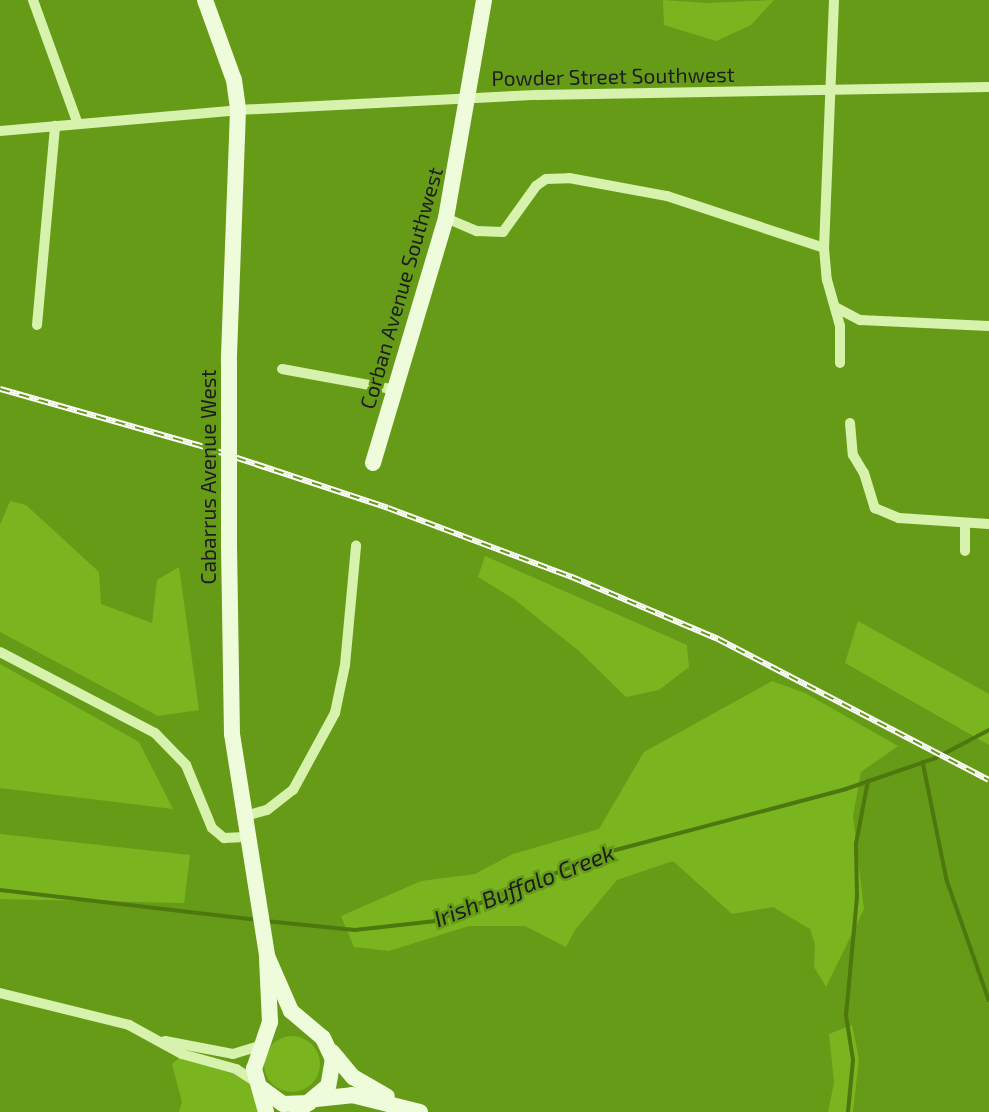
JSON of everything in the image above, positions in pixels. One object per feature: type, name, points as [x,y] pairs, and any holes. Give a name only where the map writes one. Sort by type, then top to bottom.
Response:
[{"type":"main road","name":"Cabarrus Avenue West","points":[[205,0],[234,80],[238,110],[229,361],[230,692],[242,817],[267,956],[270,1022],[254,1063],[266,1112]]},
{"type":"main road","name":"Corban Avenue Southwest","points":[[373,463],[446,218],[484,0]]},
{"type":"main road","name":"Cabarrus Avenue West","points":[[267,956],[287,1004],[307,1028],[327,1043],[350,1074],[398,1104]]},
{"type":"main road","points":[[261,1044],[283,1027],[307,1028]]},
{"type":"main road","points":[[298,1112],[314,1100],[332,1076],[327,1043]]},
{"type":"main road","points":[[259,1086],[283,1104],[341,1094],[398,1104],[420,1112]]},
{"type":"street","points":[[33,0],[78,124]]},
{"type":"street","points":[[834,0],[824,248],[827,281],[837,308],[840,363]]},
{"type":"street","name":"Powder Street Southwest","points":[[0,131],[238,110],[468,98],[989,87]]},
{"type":"street","points":[[37,325],[55,126]]},
{"type":"street","points":[[446,218],[477,231],[503,232],[536,186],[546,178],[569,178],[667,196],[824,248]]},
{"type":"street","points":[[837,308],[860,320],[989,326]]},
{"type":"street","points":[[282,369],[396,390]]},
{"type":"street","points":[[850,424],[853,455],[864,473],[869,498],[884,514],[965,524],[989,524]]},
{"type":"street","points":[[965,524],[965,551]]},
{"type":"street","points":[[242,817],[267,810],[293,790],[335,713],[345,664],[356,547]]},
{"type":"street","points":[[0,652],[155,733],[186,765],[212,828],[224,838],[245,837]]},
{"type":"street","points":[[0,993],[129,1025],[189,1057],[241,1071],[259,1086]]},
{"type":"street","points":[[155,1039],[233,1054],[261,1044]]},
{"type":"green space","points":[[663,0],[706,3],[774,0],[751,25],[716,41],[664,25]]},
{"type":"green space","points":[[10,501],[26,505],[99,572],[101,604],[152,623],[157,580],[179,567],[199,710],[158,716],[0,632],[0,525]]},
{"type":"green space","points":[[485,556],[687,645],[689,667],[659,690],[626,697],[579,651],[514,599],[478,577]]},
{"type":"green space","points":[[858,621],[989,694],[989,745],[845,663]]},
{"type":"green space","points":[[0,664],[139,742],[173,809],[0,788]]},
{"type":"green space","points":[[772,681],[805,693],[898,746],[861,772],[853,816],[864,909],[826,987],[814,967],[815,944],[810,929],[773,907],[732,914],[673,861],[617,880],[575,930],[566,947],[525,926],[469,926],[389,951],[354,947],[341,916],[421,881],[475,874],[513,854],[599,829],[644,752]]},
{"type":"green space","points":[[0,834],[190,855],[184,903],[0,899]]},
{"type":"green space","points":[[852,1025],[859,1059],[853,1112],[828,1112],[834,1083],[829,1034]]},
{"type":"green space","points":[[286,1036],[298,1036],[308,1040],[316,1048],[320,1064],[316,1080],[308,1088],[298,1092],[286,1092],[276,1088],[268,1080],[264,1070],[264,1058],[268,1048],[276,1040]]},
{"type":"green space","points":[[179,1058],[241,1076],[250,1083],[259,1112],[179,1112],[182,1102],[172,1064]]},
{"type":"waterway","name":"Irish Buffalo Creek","points":[[266,921],[355,930],[435,921],[612,851],[846,789],[936,758],[989,730]]},
{"type":"waterway","points":[[923,762],[947,880],[989,1000]]},
{"type":"waterway","points":[[848,1112],[853,1060],[846,1016],[857,897],[856,844],[868,781]]},
{"type":"waterway","name":"Irish Buffalo Creek","points":[[0,890],[258,920]]},
{"type":"railway","points":[[0,389],[198,445],[388,508],[572,577],[718,639],[989,780]]}]
